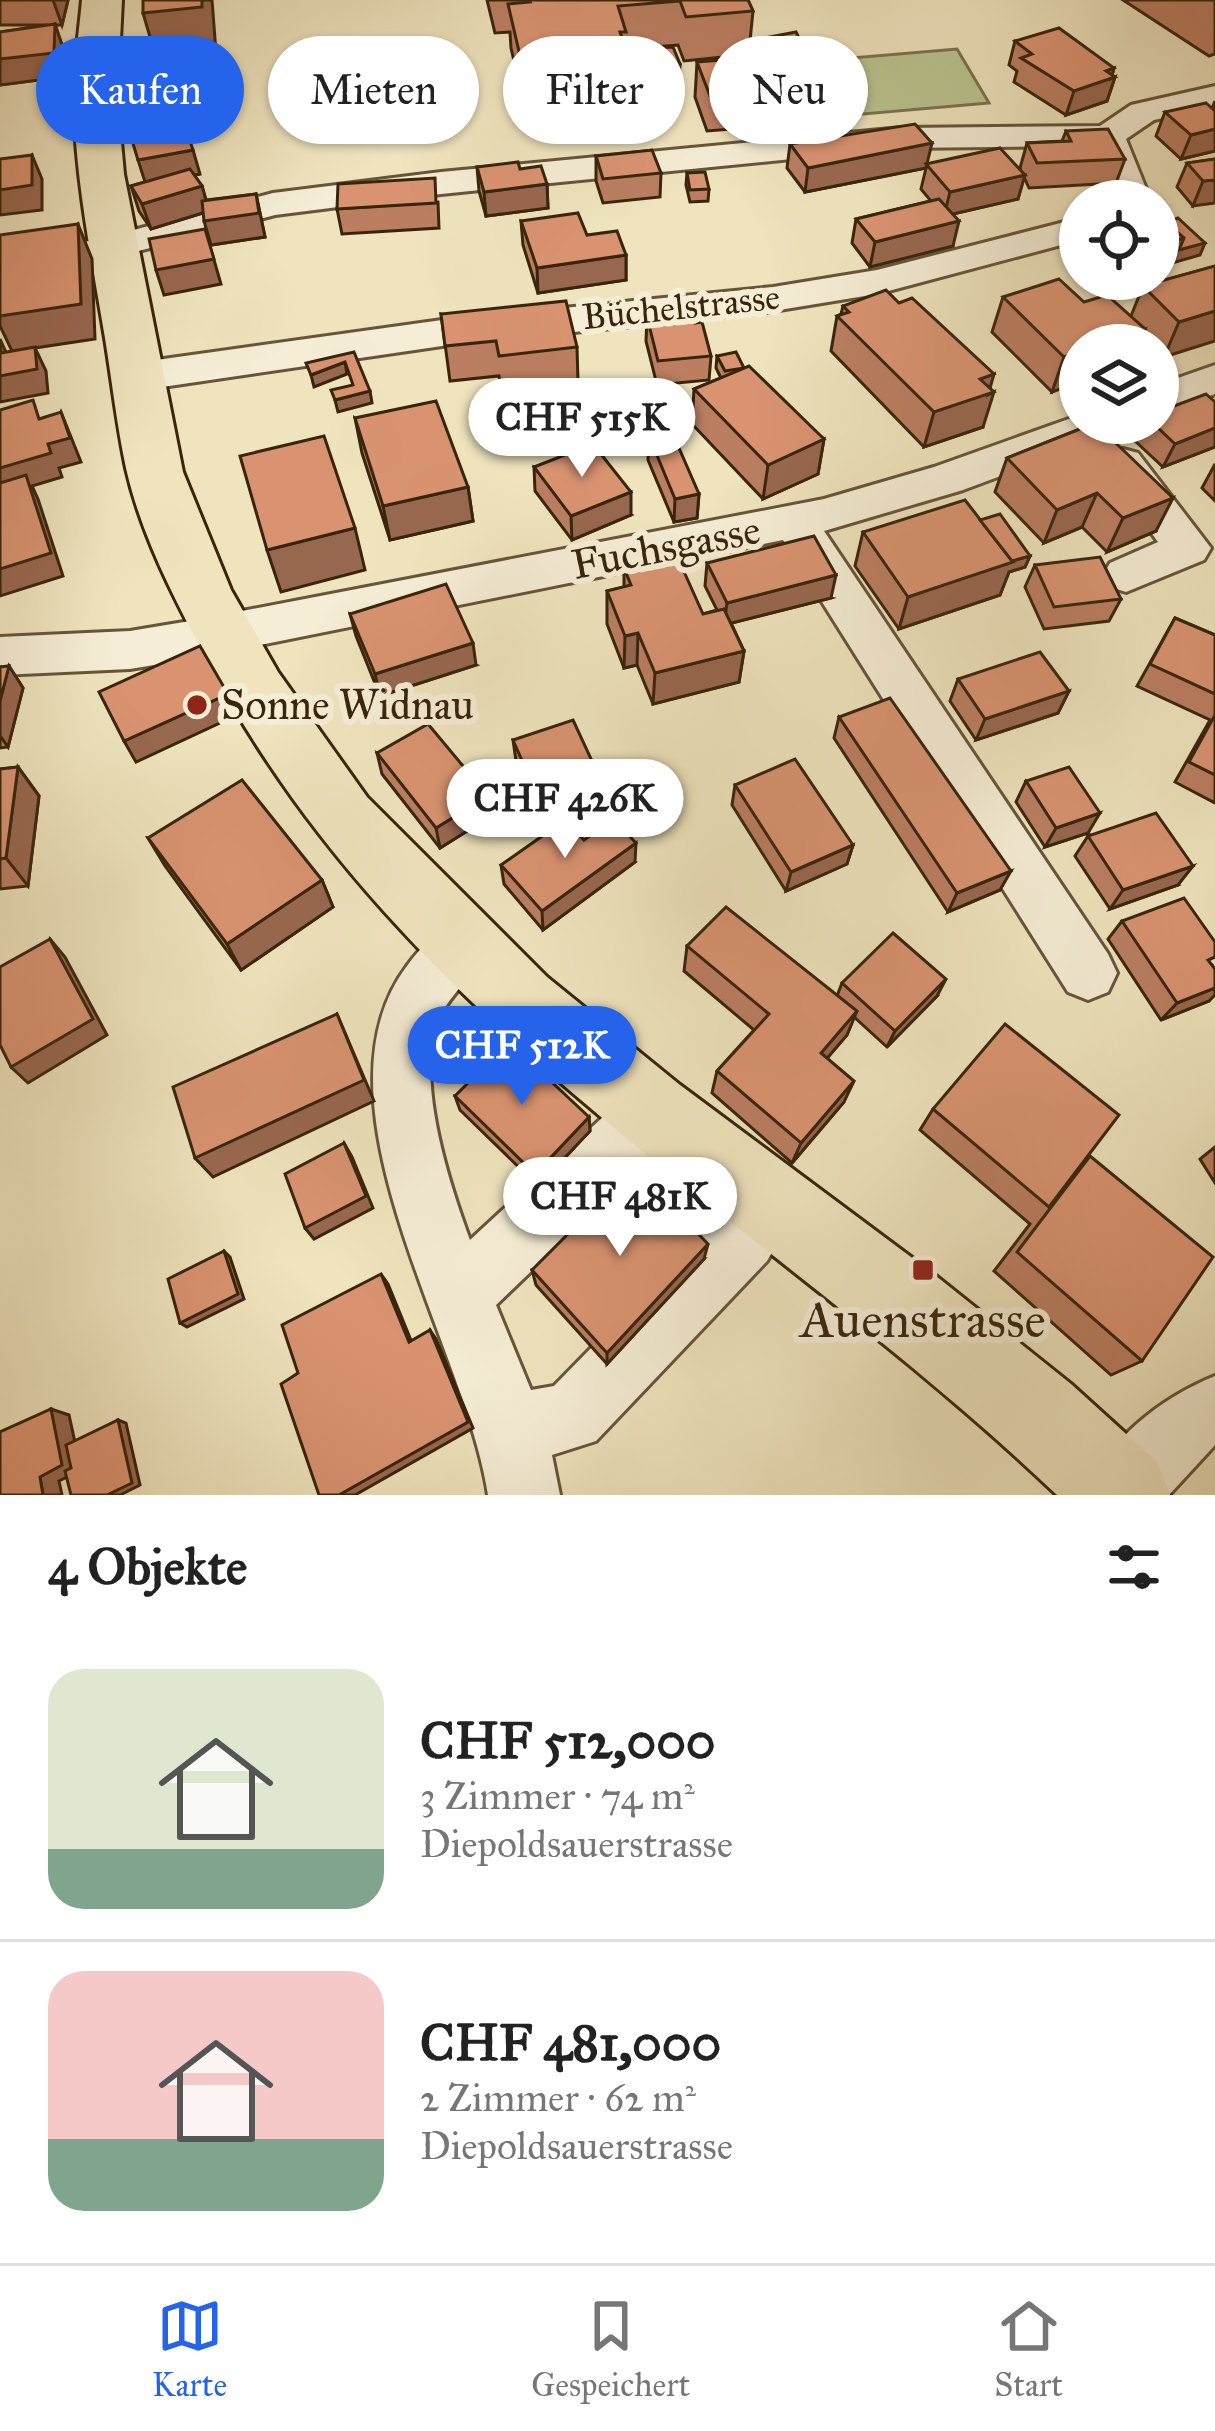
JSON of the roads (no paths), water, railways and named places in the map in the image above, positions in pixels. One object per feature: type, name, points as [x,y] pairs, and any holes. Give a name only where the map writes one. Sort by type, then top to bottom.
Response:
[{"type":"main road","points":[[102,0],[95,99],[101,174],[155,472],[179,540],[223,635],[343,818],[521,1002],[652,1113],[953,1345],[1122,1494]]},
{"type":"street","points":[[0,252],[42,257],[114,248],[273,204],[441,184],[901,138],[1108,136],[1143,112],[1215,96]]},
{"type":"street","points":[[1108,136],[1125,180]]},
{"type":"street","name":"Büchelstrasse","points":[[135,376],[442,333],[773,299],[877,282],[1059,235]]},
{"type":"street","name":"Fuchsgasse","points":[[0,656],[130,650],[223,635],[795,522],[948,479],[1059,438]]},
{"type":"street","points":[[1112,444],[1188,548],[1126,575]]},
{"type":"street","points":[[795,522],[1088,973]]},
{"type":"street","points":[[463,946],[416,1000],[403,1051],[414,1170],[511,1429],[524,1495]]},
{"type":"street","points":[[460,1294],[652,1113]]},
{"type":"street","points":[[511,1429],[572,1417],[744,1238],[769,1203]]},
{"type":"street","points":[[1122,1494],[1190,1421],[1215,1410]]},
{"type":"place","name":"Sonne Widnau","points":[[197,705]]},
{"type":"place","name":"Auenstrasse","points":[[923,1270]]}]
